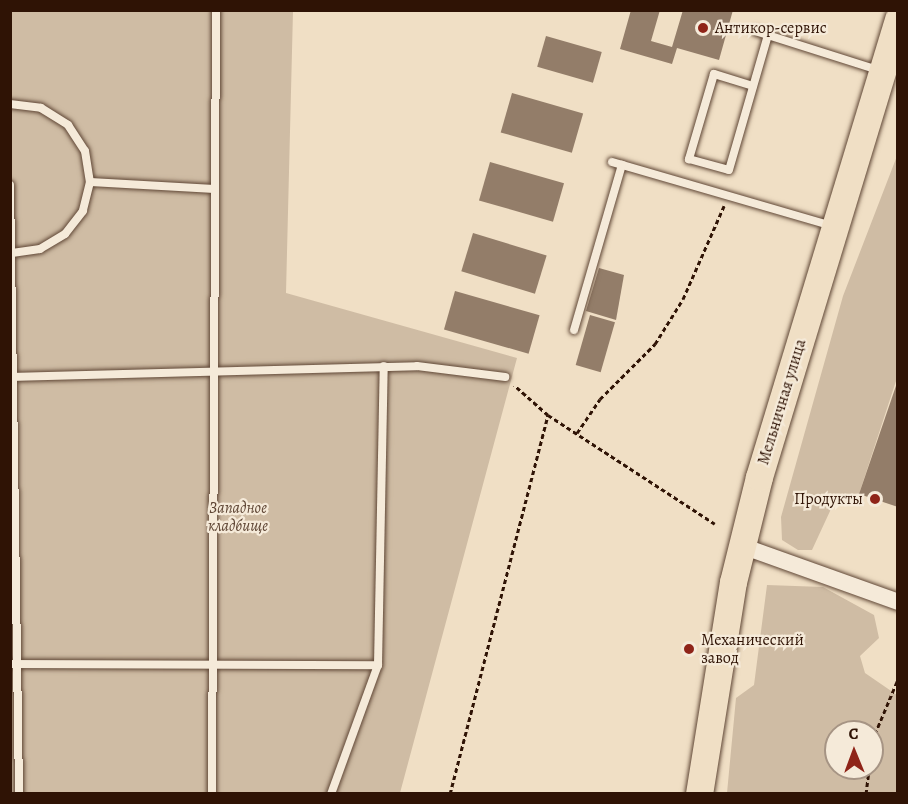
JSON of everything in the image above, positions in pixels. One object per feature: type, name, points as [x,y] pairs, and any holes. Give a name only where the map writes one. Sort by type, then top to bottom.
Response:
[{"type":"main road","name":"Мельничная улица","points":[[699,794],[742,546],[897,19]]},
{"type":"street","points":[[742,546],[897,602]]},
{"type":"lane","points":[[212,794],[216,10]]},
{"type":"lane","points":[[755,31],[881,72]]},
{"type":"lane","points":[[753,86],[714,74],[689,159],[729,170],[768,35]]},
{"type":"lane","points":[[10,104],[41,108],[68,125],[85,151],[90,182],[82,211],[65,234],[40,249],[11,253]]},
{"type":"lane","points":[[612,162],[835,227]]},
{"type":"lane","points":[[574,330],[622,165]]},
{"type":"lane","points":[[90,182],[215,189]]},
{"type":"lane","points":[[10,185],[14,664],[19,794]]},
{"type":"lane","points":[[12,377],[384,366],[505,377]]},
{"type":"lane","points":[[331,794],[378,665],[384,366]]},
{"type":"lane","points":[[14,664],[378,665]]},
{"type":"path","points":[[577,433],[600,399],[655,344],[683,299],[730,196]]},
{"type":"path","points":[[505,377],[548,415],[716,524]]},
{"type":"path","points":[[450,794],[548,415]]},
{"type":"path","points":[[880,720],[897,679]]},
{"type":"green space","name":"Западное кладбище","points":[[10,11],[293,11],[286,293],[517,358],[400,793],[11,793]]},
{"type":"green space","points":[[897,156],[897,378],[859,494],[837,496],[812,550],[798,550],[782,540],[781,517],[843,296]]},
{"type":"green space","points":[[767,585],[823,587],[874,615],[879,638],[860,656],[865,673],[897,695],[897,793],[727,793],[736,698],[754,685]]},
{"type":"building","points":[[631,10],[660,10],[651,41],[672,47],[683,10],[733,10],[719,60],[677,48],[672,64],[620,49]]},
{"type":"building","points":[[546,36],[602,52],[593,83],[537,67]]},
{"type":"building","points":[[512,93],[583,113],[572,153],[501,132]]},
{"type":"building","points":[[490,162],[564,183],[553,222],[479,200]]},
{"type":"building","points":[[473,233],[547,256],[535,294],[461,271]]},
{"type":"building","points":[[599,268],[624,275],[616,320],[586,311]]},
{"type":"building","points":[[455,291],[540,315],[529,354],[444,329]]},
{"type":"building","points":[[590,315],[615,322],[601,372],[576,365]]},
{"type":"building","points":[[898,380],[898,507],[859,494]]},
{"type":"place","name":"Антикор-сервис","points":[[703,28]]},
{"type":"place","name":"Продукты","points":[[875,499]]},
{"type":"place","name":"Механический завод","points":[[689,649]]}]
